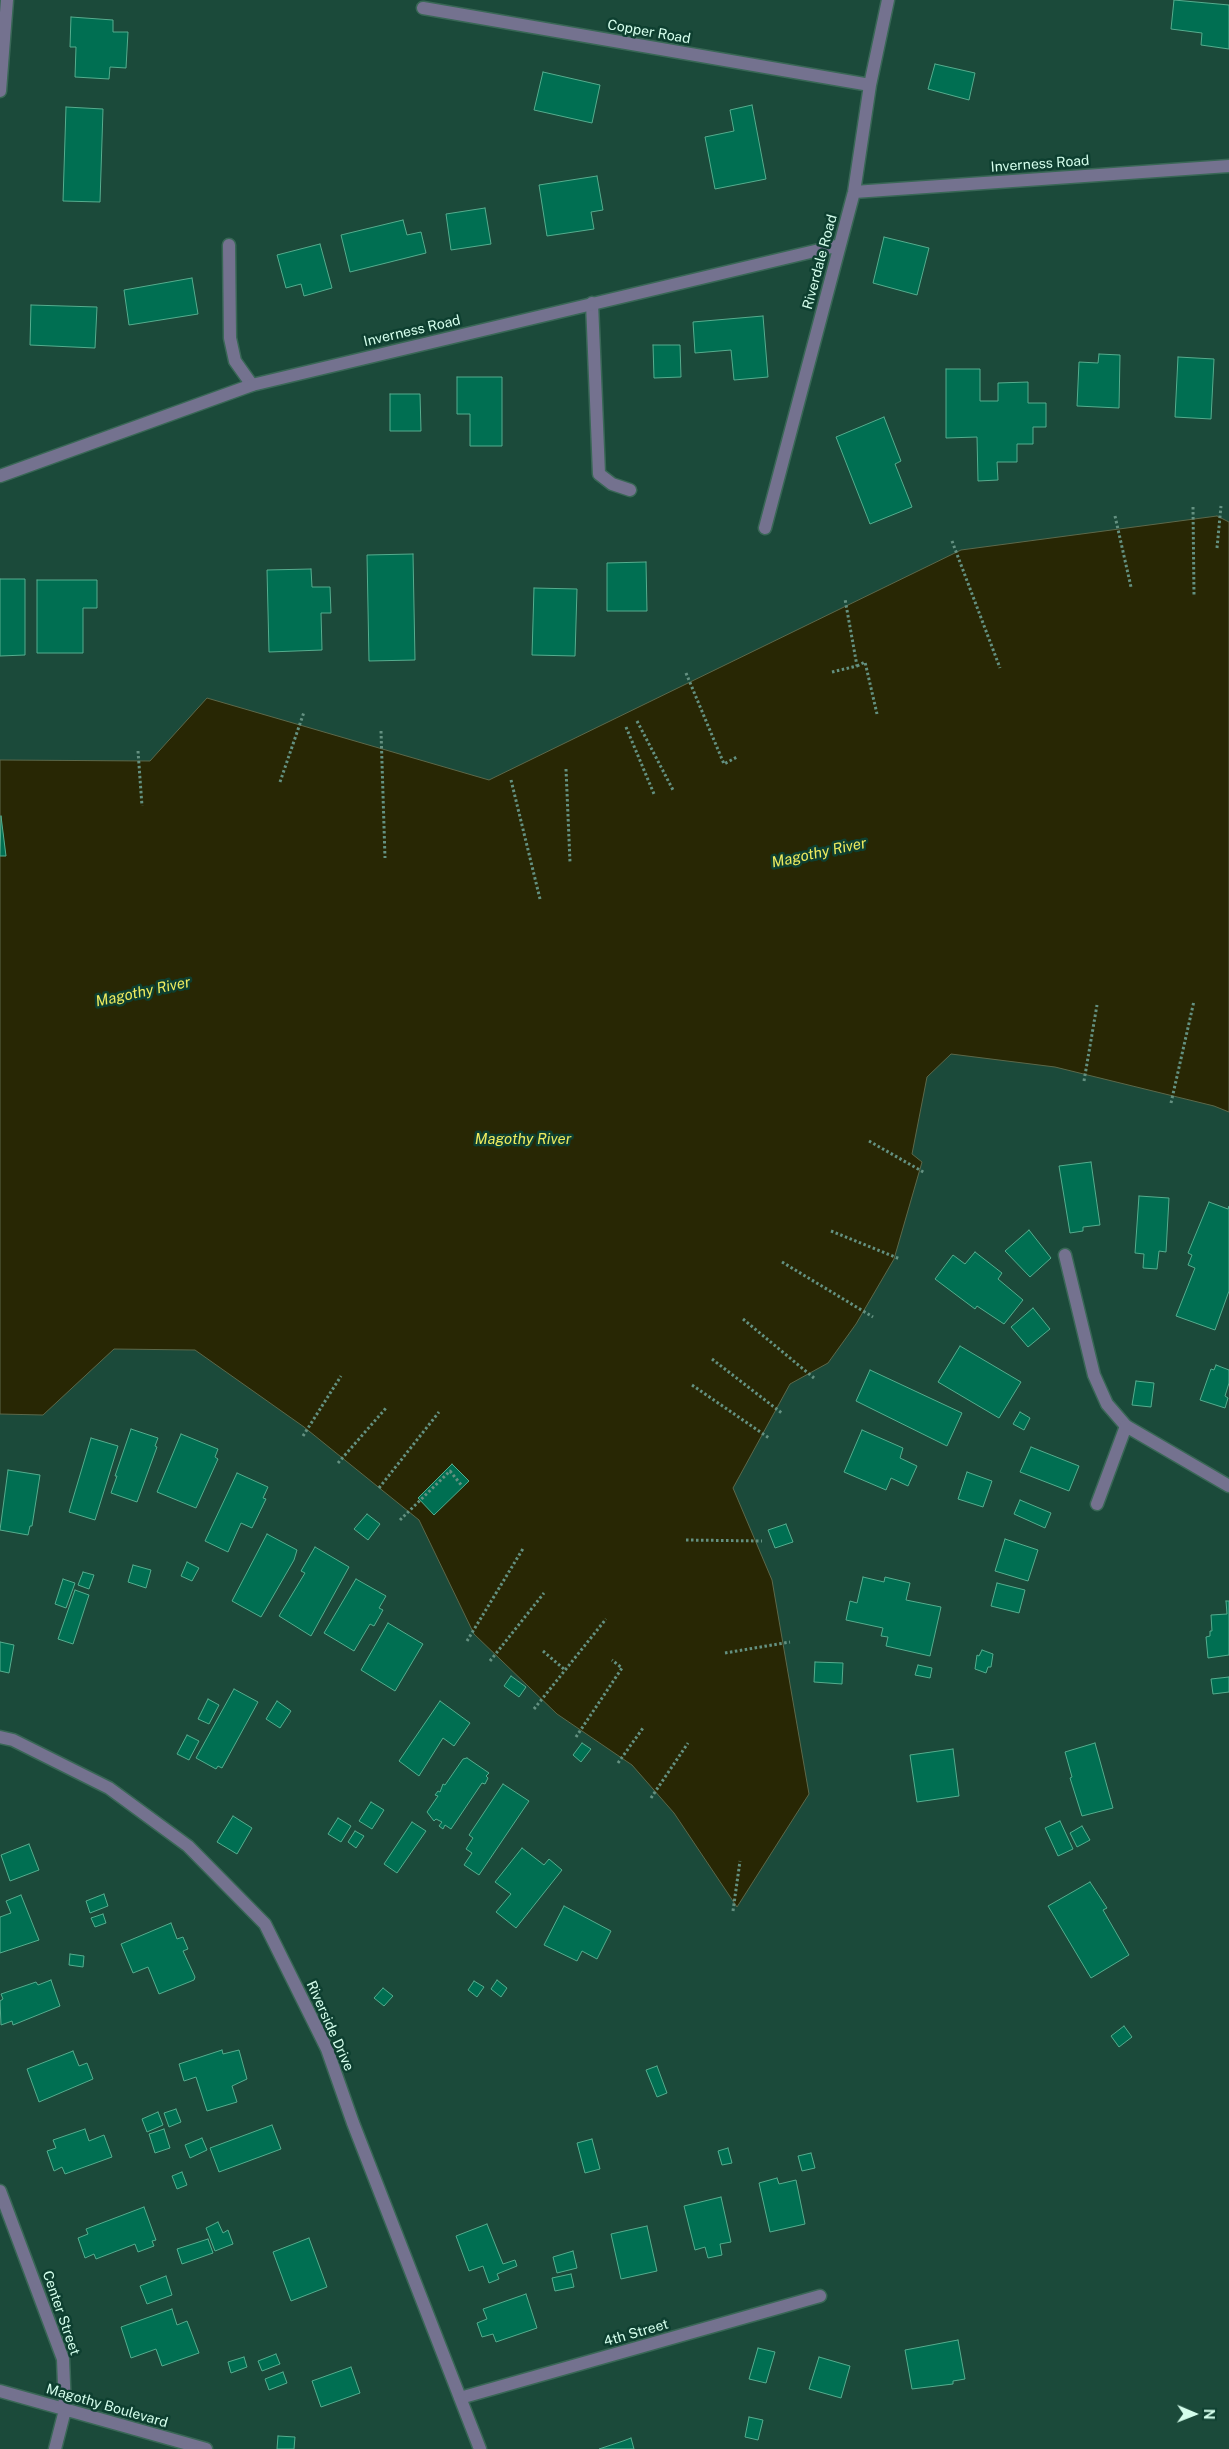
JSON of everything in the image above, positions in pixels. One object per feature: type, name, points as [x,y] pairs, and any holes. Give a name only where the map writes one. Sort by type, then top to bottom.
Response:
[{"type":"street","points":[[0,91],[7,0]]},
{"type":"street","name":"Riverdale Road","points":[[765,528],[854,192],[870,85],[888,0]]},
{"type":"street","name":"Copper Road","points":[[423,8],[870,85]]},
{"type":"street","name":"Inverness Road","points":[[854,192],[1229,166]]},
{"type":"street","points":[[229,244],[230,338],[235,361],[252,385]]},
{"type":"street","name":"Inverness Road","points":[[0,476],[252,385],[840,245]]},
{"type":"street","points":[[592,303],[599,474],[612,484],[630,490]]},
{"type":"street","points":[[1065,1255],[1094,1375],[1107,1404],[1126,1426],[1229,1486]]},
{"type":"street","points":[[1098,1504],[1126,1426]]},
{"type":"street","name":"Riverside Drive","points":[[0,1737],[13,1740],[109,1788],[188,1846],[265,1924],[327,2049],[356,2132],[480,2449]]},
{"type":"street","name":"Center Street","points":[[0,2191],[63,2359],[65,2410],[55,2449]]},
{"type":"street","name":"4th Street","points":[[460,2398],[820,2296]]},
{"type":"street","name":"Magothy Boulevard","points":[[0,2391],[206,2449]]},
{"type":"path","points":[[1217,548],[1221,506]]},
{"type":"path","points":[[1194,507],[1194,596]]},
{"type":"path","points":[[1115,516],[1131,587]]},
{"type":"path","points":[[952,541],[1000,668]]},
{"type":"path","points":[[846,599],[857,666]]},
{"type":"path","points":[[832,672],[857,666],[865,662],[877,714]]},
{"type":"path","points":[[686,673],[724,764],[737,757]]},
{"type":"path","points":[[280,782],[304,712]]},
{"type":"path","points":[[638,721],[673,790]]},
{"type":"path","points":[[626,728],[654,794]]},
{"type":"path","points":[[381,731],[385,858]]},
{"type":"path","points":[[138,751],[142,806]]},
{"type":"path","points":[[566,769],[570,862]]},
{"type":"path","points":[[511,780],[540,899]]},
{"type":"path","points":[[1171,1103],[1194,1001]]},
{"type":"path","points":[[1084,1081],[1097,1005]]},
{"type":"path","points":[[869,1141],[925,1173]]},
{"type":"path","points":[[831,1231],[900,1259]]},
{"type":"path","points":[[782,1262],[873,1317]]},
{"type":"path","points":[[743,1319],[814,1378]]},
{"type":"path","points":[[712,1359],[783,1414]]},
{"type":"path","points":[[303,1436],[341,1376]]},
{"type":"path","points":[[692,1385],[769,1438]]},
{"type":"path","points":[[338,1463],[386,1408]]},
{"type":"path","points":[[379,1488],[439,1412]]},
{"type":"path","points":[[400,1520],[450,1471],[462,1486]]},
{"type":"path","points":[[686,1540],[762,1541]]},
{"type":"path","points":[[467,1641],[524,1547]]},
{"type":"path","points":[[490,1661],[544,1592]]},
{"type":"path","points":[[534,1709],[606,1619]]},
{"type":"path","points":[[725,1653],[790,1642]]},
{"type":"path","points":[[543,1651],[565,1670]]},
{"type":"path","points":[[576,1737],[622,1668],[612,1660]]},
{"type":"path","points":[[618,1763],[643,1728]]},
{"type":"path","points":[[651,1798],[688,1743]]},
{"type":"path","points":[[733,1912],[740,1861]]},
{"type":"water","name":"Magothy River","points":[[1217,516],[1229,522],[1229,1112],[1214,1106],[1055,1067],[951,1054],[927,1077],[912,1154],[922,1162],[894,1259],[856,1324],[828,1363],[790,1384],[733,1488],[772,1580],[809,1794],[737,1907],[674,1813],[632,1765],[557,1714],[474,1634],[419,1520],[304,1427],[195,1350],[114,1349],[43,1415],[0,1414],[0,760],[150,761],[207,698],[489,780],[961,550]]},
{"type":"building","points":[[1174,0],[1229,5],[1229,49],[1201,45],[1202,33],[1171,29]]},
{"type":"building","points":[[71,17],[113,20],[113,32],[128,32],[126,68],[110,67],[109,79],[75,77],[76,47],[70,47]]},
{"type":"building","points":[[935,64],[975,73],[969,100],[928,89]]},
{"type":"building","points":[[543,72],[600,85],[592,123],[534,110]]},
{"type":"building","points":[[752,105],[766,179],[715,189],[705,137],[734,131],[730,110]]},
{"type":"building","points":[[66,107],[103,109],[100,202],[63,201]]},
{"type":"building","points":[[597,176],[603,210],[591,212],[594,229],[547,236],[539,185]]},
{"type":"building","points":[[485,208],[491,244],[451,250],[446,214]]},
{"type":"building","points":[[403,220],[407,235],[421,232],[426,253],[350,272],[341,235]]},
{"type":"building","points":[[884,237],[929,248],[917,295],[873,283]]},
{"type":"building","points":[[320,244],[332,288],[304,296],[301,284],[286,288],[277,255]]},
{"type":"building","points":[[192,278],[198,314],[129,325],[124,290]]},
{"type":"building","points":[[31,305],[97,307],[95,348],[30,345]]},
{"type":"building","points":[[763,316],[768,377],[734,380],[731,350],[695,353],[693,322]]},
{"type":"building","points":[[653,345],[680,345],[681,377],[654,378]]},
{"type":"building","points":[[1099,354],[1120,355],[1119,408],[1077,406],[1079,362],[1098,363]]},
{"type":"building","points":[[1178,357],[1214,359],[1211,419],[1175,417]]},
{"type":"building","points":[[946,369],[980,369],[980,401],[998,401],[998,383],[1028,382],[1028,403],[1046,403],[1046,427],[1033,427],[1033,444],[1017,444],[1017,462],[997,462],[998,480],[978,481],[977,437],[946,438]]},
{"type":"building","points":[[457,377],[502,377],[502,446],[470,446],[470,414],[457,414]]},
{"type":"building","points":[[390,394],[420,394],[421,431],[390,431]]},
{"type":"building","points":[[884,417],[901,461],[895,464],[912,507],[870,524],[836,437]]},
{"type":"building","points":[[413,554],[415,660],[369,661],[367,555]]},
{"type":"building","points":[[646,562],[647,611],[607,611],[607,563]]},
{"type":"building","points":[[311,569],[312,587],[330,587],[331,613],[321,613],[322,650],[269,652],[267,570]]},
{"type":"building","points":[[0,579],[25,579],[25,655],[0,656]]},
{"type":"building","points":[[37,580],[97,580],[97,608],[83,608],[83,653],[37,653]]},
{"type":"building","points":[[534,588],[577,589],[575,656],[532,655]]},
{"type":"building","points":[[1,816],[6,856],[0,856]]},
{"type":"building","points":[[1091,1162],[1100,1225],[1083,1227],[1083,1231],[1070,1233],[1059,1166]]},
{"type":"building","points":[[1139,1196],[1169,1198],[1166,1252],[1159,1251],[1157,1269],[1143,1268],[1144,1254],[1135,1253]]},
{"type":"building","points":[[1209,1202],[1228,1209],[1229,1206],[1229,1291],[1215,1330],[1176,1316],[1195,1268],[1188,1265],[1192,1255],[1188,1253]]},
{"type":"building","points":[[1029,1230],[1051,1258],[1030,1277],[1005,1251]]},
{"type":"building","points":[[975,1252],[1002,1273],[998,1279],[1023,1300],[1004,1324],[977,1306],[975,1309],[935,1279],[953,1255],[965,1264]]},
{"type":"building","points":[[1033,1308],[1050,1329],[1028,1347],[1011,1327]]},
{"type":"building","points":[[960,1346],[1021,1382],[999,1418],[938,1382]]},
{"type":"building","points":[[1216,1365],[1229,1370],[1229,1383],[1225,1396],[1228,1398],[1225,1408],[1200,1400],[1211,1369],[1214,1370]]},
{"type":"building","points":[[870,1370],[962,1413],[947,1446],[856,1401]]},
{"type":"building","points":[[1136,1381],[1154,1383],[1151,1407],[1132,1405]]},
{"type":"building","points":[[1020,1412],[1030,1418],[1024,1430],[1013,1424]]},
{"type":"building","points":[[131,1429],[158,1438],[155,1446],[157,1447],[137,1502],[111,1493]]},
{"type":"building","points":[[862,1430],[903,1448],[900,1458],[917,1466],[908,1486],[891,1478],[886,1490],[844,1472]]},
{"type":"building","points":[[181,1434],[218,1449],[215,1457],[218,1459],[196,1508],[157,1492]]},
{"type":"building","points":[[91,1438],[118,1446],[95,1520],[69,1512]]},
{"type":"building","points":[[1031,1447],[1079,1466],[1069,1491],[1020,1472]]},
{"type":"building","points":[[452,1464],[469,1481],[434,1515],[418,1498]]},
{"type":"building","points":[[8,1470],[40,1475],[32,1526],[30,1526],[28,1535],[0,1530]]},
{"type":"building","points":[[967,1472],[992,1481],[983,1507],[958,1499]]},
{"type":"building","points":[[237,1473],[268,1487],[263,1498],[266,1499],[252,1528],[241,1523],[228,1552],[205,1541]]},
{"type":"building","points":[[1020,1500],[1051,1513],[1045,1528],[1014,1514]]},
{"type":"building","points":[[367,1514],[380,1524],[368,1540],[354,1529]]},
{"type":"building","points":[[786,1524],[793,1542],[775,1548],[768,1530]]},
{"type":"building","points":[[267,1534],[297,1550],[294,1560],[261,1617],[232,1601]]},
{"type":"building","points":[[1005,1539],[1038,1550],[1028,1581],[995,1571]]},
{"type":"building","points":[[315,1547],[349,1567],[311,1636],[279,1616],[305,1573],[301,1571]]},
{"type":"building","points":[[187,1562],[199,1568],[192,1581],[181,1576]]},
{"type":"building","points":[[133,1565],[151,1570],[146,1588],[128,1582]]},
{"type":"building","points":[[83,1572],[94,1575],[89,1589],[78,1585]]},
{"type":"building","points":[[863,1577],[884,1582],[885,1577],[910,1583],[906,1600],[941,1607],[930,1656],[886,1646],[888,1637],[881,1636],[883,1628],[846,1620],[850,1601],[857,1603]]},
{"type":"building","points":[[63,1579],[75,1583],[66,1608],[55,1604]]},
{"type":"building","points":[[356,1579],[386,1596],[379,1608],[383,1610],[374,1626],[370,1624],[354,1651],[324,1633]]},
{"type":"building","points":[[997,1583],[1025,1590],[1019,1613],[991,1606]]},
{"type":"building","points":[[75,1590],[89,1595],[73,1644],[58,1639]]},
{"type":"building","points":[[1226,1601],[1229,1601],[1229,1655],[1208,1658],[1206,1637],[1210,1636],[1210,1631],[1212,1631],[1211,1615],[1227,1614]]},
{"type":"building","points":[[388,1623],[423,1644],[395,1691],[361,1670]]},
{"type":"building","points":[[0,1642],[14,1645],[9,1673],[0,1671]]},
{"type":"building","points":[[982,1650],[993,1654],[991,1667],[988,1667],[986,1673],[975,1669],[977,1655],[979,1656]]},
{"type":"building","points":[[815,1662],[843,1663],[842,1684],[814,1682]]},
{"type":"building","points":[[918,1665],[932,1668],[930,1678],[915,1675]]},
{"type":"building","points":[[511,1676],[526,1687],[519,1697],[504,1686]]},
{"type":"building","points":[[1229,1677],[1229,1692],[1213,1694],[1211,1679]]},
{"type":"building","points":[[234,1689],[258,1702],[222,1768],[218,1766],[216,1769],[196,1758]]},
{"type":"building","points":[[208,1699],[219,1705],[209,1724],[198,1719]]},
{"type":"building","points":[[277,1701],[291,1711],[280,1728],[266,1719]]},
{"type":"building","points":[[440,1701],[470,1723],[454,1746],[443,1738],[419,1776],[399,1761]]},
{"type":"building","points":[[187,1735],[199,1741],[189,1760],[177,1754]]},
{"type":"building","points":[[582,1743],[591,1749],[581,1762],[573,1755]]},
{"type":"building","points":[[1095,1743],[1113,1808],[1082,1816],[1070,1778],[1072,1777],[1065,1752]]},
{"type":"building","points":[[953,1749],[959,1796],[917,1802],[910,1755]]},
{"type":"building","points":[[467,1758],[489,1773],[486,1776],[488,1778],[485,1784],[482,1783],[451,1829],[445,1825],[443,1829],[439,1826],[442,1822],[436,1819],[434,1821],[427,1812],[438,1796],[435,1795],[438,1791],[440,1792],[443,1784],[445,1785],[463,1759]]},
{"type":"building","points":[[503,1784],[529,1801],[479,1875],[464,1865],[472,1853],[466,1849],[473,1838],[469,1835]]},
{"type":"building","points":[[371,1802],[384,1810],[372,1829],[359,1821]]},
{"type":"building","points":[[233,1816],[252,1828],[237,1854],[217,1842]]},
{"type":"building","points":[[338,1818],[351,1826],[341,1842],[328,1834]]},
{"type":"building","points":[[1060,1821],[1073,1849],[1058,1856],[1045,1828]]},
{"type":"building","points":[[412,1822],[426,1831],[397,1873],[384,1864]]},
{"type":"building","points":[[1082,1826],[1090,1840],[1077,1847],[1070,1833]]},
{"type":"building","points":[[355,1831],[364,1836],[356,1848],[348,1842]]},
{"type":"building","points":[[29,1844],[39,1870],[10,1881],[1,1855]]},
{"type":"building","points":[[522,1848],[544,1865],[549,1859],[562,1870],[516,1928],[496,1912],[511,1894],[495,1882]]},
{"type":"building","points":[[1090,1882],[1107,1908],[1103,1910],[1129,1955],[1091,1978],[1048,1906]]},
{"type":"building","points":[[104,1894],[108,1906],[90,1913],[86,1901]]},
{"type":"building","points":[[21,1895],[39,1940],[0,1953],[0,1917],[11,1913],[6,1901]]},
{"type":"building","points":[[564,1906],[611,1931],[597,1959],[582,1951],[577,1961],[544,1945]]},
{"type":"building","points":[[103,1914],[106,1923],[95,1927],[91,1918]]},
{"type":"building","points":[[171,1923],[177,1939],[183,1937],[188,1949],[183,1951],[195,1977],[194,1980],[159,1994],[148,1967],[133,1973],[121,1944]]},
{"type":"building","points":[[70,1954],[84,1956],[83,1967],[69,1965]]},
{"type":"building","points":[[51,1980],[60,2006],[13,2025],[12,2021],[1,2025],[0,2001],[3,1999],[1,1994],[36,1982],[38,1985]]},
{"type":"building","points":[[497,1980],[507,1988],[501,1997],[491,1989]]},
{"type":"building","points":[[474,1981],[484,1987],[477,1997],[468,1990]]},
{"type":"building","points":[[383,1988],[393,1996],[384,2006],[374,1998]]},
{"type":"building","points":[[1124,2026],[1132,2037],[1119,2047],[1111,2036]]},
{"type":"building","points":[[222,2050],[223,2054],[239,2050],[247,2079],[232,2086],[237,2102],[207,2111],[196,2077],[184,2081],[179,2064]]},
{"type":"building","points":[[73,2051],[79,2066],[87,2063],[93,2079],[39,2102],[27,2069]]},
{"type":"building","points":[[657,2066],[667,2093],[657,2097],[646,2070]]},
{"type":"building","points":[[176,2109],[181,2122],[169,2127],[164,2113]]},
{"type":"building","points":[[158,2112],[163,2125],[147,2132],[142,2119]]},
{"type":"building","points":[[272,2125],[281,2149],[219,2172],[210,2148]]},
{"type":"building","points":[[85,2129],[89,2141],[104,2135],[112,2157],[65,2174],[62,2167],[54,2171],[47,2151],[56,2148],[53,2140]]},
{"type":"building","points":[[164,2129],[170,2148],[155,2153],[149,2134]]},
{"type":"building","points":[[202,2138],[207,2150],[190,2158],[185,2145]]},
{"type":"building","points":[[592,2139],[600,2169],[585,2173],[577,2143]]},
{"type":"building","points":[[728,2148],[732,2163],[722,2165],[718,2151]]},
{"type":"building","points":[[811,2153],[815,2168],[802,2171],[798,2156]]},
{"type":"building","points":[[182,2172],[187,2185],[177,2189],[172,2176]]},
{"type":"building","points":[[777,2178],[779,2184],[796,2180],[805,2224],[770,2232],[759,2183]]},
{"type":"building","points":[[721,2197],[731,2242],[720,2244],[722,2255],[708,2258],[705,2247],[695,2250],[684,2206]]},
{"type":"building","points":[[144,2207],[156,2240],[152,2241],[154,2246],[138,2252],[135,2244],[96,2259],[94,2254],[85,2258],[78,2238],[88,2234],[86,2229]]},
{"type":"building","points":[[218,2222],[223,2233],[228,2230],[233,2244],[215,2251],[206,2228]]},
{"type":"building","points":[[487,2224],[503,2264],[515,2260],[517,2266],[497,2274],[499,2279],[489,2283],[483,2266],[469,2271],[456,2236]]},
{"type":"building","points":[[647,2226],[657,2271],[621,2279],[611,2234]]},
{"type":"building","points":[[309,2238],[327,2287],[291,2301],[273,2252]]},
{"type":"building","points":[[208,2239],[213,2253],[182,2264],[177,2249]]},
{"type":"building","points":[[573,2251],[577,2268],[557,2273],[553,2257]]},
{"type":"building","points":[[571,2274],[574,2287],[555,2291],[552,2278]]},
{"type":"building","points":[[166,2276],[172,2295],[147,2304],[140,2286]]},
{"type":"building","points":[[526,2294],[537,2328],[496,2342],[493,2334],[482,2337],[477,2323],[487,2319],[483,2309]]},
{"type":"building","points":[[172,2309],[177,2325],[187,2321],[199,2353],[162,2366],[156,2349],[131,2358],[121,2327]]},
{"type":"building","points":[[958,2340],[965,2379],[953,2381],[953,2384],[912,2389],[905,2350]]},
{"type":"building","points":[[758,2348],[775,2352],[766,2383],[749,2379]]},
{"type":"building","points":[[276,2354],[280,2364],[262,2371],[258,2361]]},
{"type":"building","points":[[244,2357],[247,2367],[231,2373],[228,2362]]},
{"type":"building","points":[[819,2357],[850,2366],[841,2398],[809,2389]]},
{"type":"building","points":[[351,2367],[360,2393],[321,2407],[312,2381]]},
{"type":"building","points":[[283,2372],[287,2383],[269,2390],[265,2379]]},
{"type":"building","points":[[749,2417],[763,2420],[758,2440],[745,2437]]},
{"type":"building","points":[[278,2436],[295,2437],[294,2449],[277,2449]]},
{"type":"building","points":[[631,2438],[634,2449],[599,2449],[623,2441]]}]
